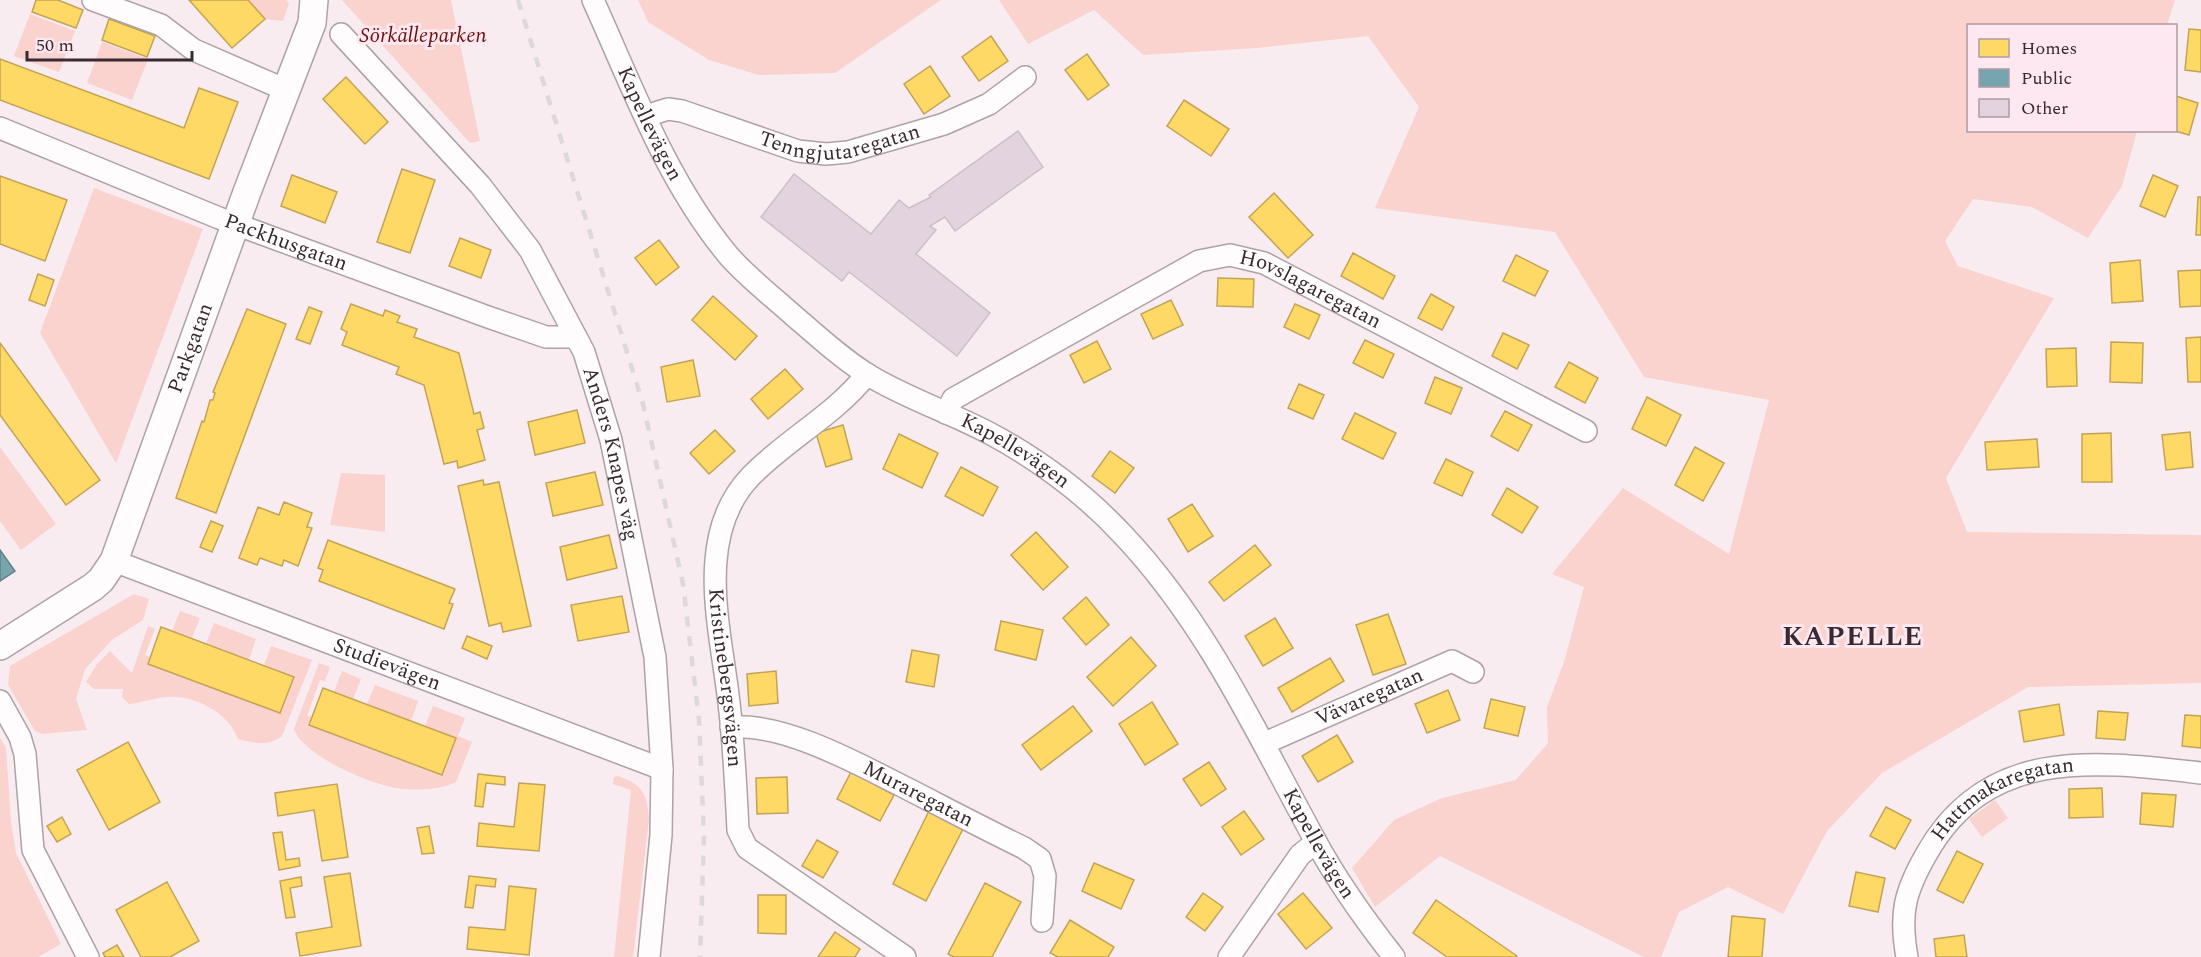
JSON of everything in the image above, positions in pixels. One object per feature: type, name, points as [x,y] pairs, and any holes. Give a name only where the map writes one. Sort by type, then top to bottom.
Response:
[{"type":"street","points":[[93,0],[161,25],[194,50],[286,90]]},
{"type":"street","name":"Parkgatan","points":[[0,646],[93,587],[101,580],[114,561],[236,224],[312,23],[314,0]]},
{"type":"street","name":"Kapellevägen","points":[[593,0],[680,187],[730,258],[837,354],[867,374],[991,434],[1032,459],[1069,487],[1123,534],[1163,581],[1199,632],[1265,743],[1316,842],[1354,904],[1394,957]]},
{"type":"street","name":"Anders Knapes väg","points":[[341,34],[480,185],[530,250],[576,337],[611,440],[653,646],[662,769],[658,880],[649,957]]},
{"type":"street","name":"Tenngjutaregatan","points":[[646,116],[668,109],[682,111],[798,151],[837,153],[908,136],[944,124],[989,104],[1025,77]]},
{"type":"street","name":"Packhusgatan","points":[[0,128],[236,224],[546,337],[576,337]]},
{"type":"street","name":"Hovslagaregatan","points":[[946,413],[953,399],[1199,261],[1230,255],[1264,263],[1586,431]]},
{"type":"street","name":"Kristinebergsvägen","points":[[867,374],[843,401],[751,476],[734,499],[722,522],[717,546],[718,619],[731,727],[738,830],[747,848],[905,957]]},
{"type":"street","name":"Studievägen","points":[[114,561],[662,769]]},
{"type":"street","name":"Vävaregatan","points":[[1265,743],[1452,661],[1473,672]]},
{"type":"street","points":[[0,701],[20,737],[26,754],[33,850],[88,957]]},
{"type":"street","name":"Muraregatan","points":[[731,727],[745,726],[763,730],[829,750],[1024,848],[1040,859],[1045,876],[1042,921]]},
{"type":"street","name":"Hattmakaregatan","points":[[1907,957],[1902,926],[1910,882],[1936,837],[1960,807],[1977,796],[2006,778],[2060,765],[2160,768],[2201,773]]},
{"type":"street","points":[[1229,957],[1300,855],[1316,842]]},
{"type":"green space","points":[[248,0],[286,0],[289,3],[283,21],[265,19]]},
{"type":"green space","name":"Sörkälleparken","points":[[342,0],[451,0],[480,141],[470,143]]},
{"type":"green space","points":[[638,0],[941,0],[835,73],[759,75],[709,60],[648,22]]},
{"type":"green space","points":[[999,0],[2175,0],[2167,24],[1967,24],[1967,132],[2137,132],[2122,186],[2088,238],[2032,207],[1973,199],[1945,241],[1958,266],[2054,298],[1946,478],[1967,532],[2201,535],[2201,683],[2028,687],[1882,773],[1827,831],[1783,914],[1728,887],[1679,912],[1661,957],[1644,957],[1440,856],[1375,907],[1352,868],[1394,820],[1442,798],[1516,780],[1548,743],[1547,707],[1565,659],[1584,587],[1552,574],[1623,488],[1729,554],[1769,400],[1644,377],[1555,232],[1375,208],[1419,107],[1368,36],[1257,48],[1143,55],[1094,10],[1028,44]]},
{"type":"green space","points":[[30,14],[75,31],[59,72],[14,56]]},
{"type":"green space","points":[[102,42],[148,59],[132,100],[87,83]]},
{"type":"green space","points":[[94,188],[203,229],[116,463],[40,333]]},
{"type":"green space","points":[[0,447],[56,524],[21,550],[0,521]]},
{"type":"green space","points":[[341,473],[385,475],[385,532],[330,525]]},
{"type":"green space","points":[[134,594],[149,599],[143,620],[113,639],[85,669],[76,699],[87,730],[42,734],[35,731],[8,685],[10,666]]},
{"type":"green space","points":[[180,611],[200,618],[192,638],[172,631]]},
{"type":"green space","points":[[214,623],[256,639],[249,660],[206,644]]},
{"type":"green space","points":[[148,626],[155,629],[145,655],[150,657],[148,664],[280,713],[294,677],[264,665],[271,646],[312,660],[282,736],[266,743],[238,739],[219,713],[199,702],[166,697],[129,704],[122,697],[123,689],[94,689],[86,682],[97,664],[110,651],[132,673]]},
{"type":"green space","points":[[319,663],[330,667],[325,681],[320,680],[307,716],[455,738],[425,726],[433,706],[465,718],[458,736],[472,742],[456,782],[430,789],[390,787],[358,776],[311,750],[294,729]]},
{"type":"green space","points":[[342,671],[361,679],[353,699],[334,692]]},
{"type":"green space","points":[[375,685],[418,701],[411,721],[367,704]]},
{"type":"green space","points":[[0,738],[6,748],[11,822],[16,853],[61,944],[38,957],[0,957]]},
{"type":"green space","points":[[618,776],[633,783],[642,791],[647,803],[649,819],[633,957],[614,957],[631,790],[613,784],[614,777]]},
{"type":"green space","points":[[1995,800],[2008,818],[1982,837],[1969,819]]},
{"type":"building: Homes","points":[[36,0],[58,0],[83,10],[76,28],[32,12]]},
{"type":"building: Homes","points":[[189,0],[248,0],[265,19],[232,48]]},
{"type":"building: Homes","points":[[109,19],[155,36],[147,57],[102,40]]},
{"type":"building: Homes","points":[[2189,29],[2201,30],[2201,72],[2185,70]]},
{"type":"building: Homes","points":[[991,36],[1008,61],[979,81],[962,57]]},
{"type":"building: Homes","points":[[1087,54],[1109,85],[1088,100],[1065,70]]},
{"type":"building: Homes","points":[[0,59],[184,128],[199,88],[238,102],[209,179],[0,100]]},
{"type":"building: Homes","points":[[930,66],[950,96],[924,114],[904,84]]},
{"type":"building: Homes","points":[[346,77],[388,122],[365,144],[323,99]]},
{"type":"building: Homes","points":[[2177,96],[2198,103],[2189,135],[2177,131]]},
{"type":"building: Homes","points":[[1184,100],[1229,129],[1211,156],[1167,126]]},
{"type":"building: Homes","points":[[402,169],[435,180],[410,253],[377,242]]},
{"type":"building: Homes","points":[[292,175],[337,192],[325,223],[281,206]]},
{"type":"building: Homes","points":[[2153,175],[2178,186],[2165,217],[2140,206]]},
{"type":"building: Homes","points":[[0,176],[67,200],[45,261],[0,244]]},
{"type":"building: Homes","points":[[1274,193],[1313,235],[1288,258],[1249,217]]},
{"type":"building: Homes","points":[[2198,197],[2201,197],[2201,235],[2196,235]]},
{"type":"building: Homes","points":[[460,238],[491,250],[481,278],[449,266]]},
{"type":"building: Homes","points":[[659,240],[679,267],[656,285],[635,258]]},
{"type":"building: Homes","points":[[1353,253],[1395,276],[1383,299],[1341,276]]},
{"type":"building: Homes","points":[[1516,255],[1548,271],[1535,296],[1503,281]]},
{"type":"building: Homes","points":[[2140,260],[2143,301],[2112,303],[2110,263]]},
{"type":"building: Homes","points":[[2201,270],[2201,306],[2180,307],[2178,271]]},
{"type":"building: Homes","points":[[38,274],[54,280],[45,306],[29,300]]},
{"type":"building: Homes","points":[[1218,278],[1254,279],[1253,307],[1217,306]]},
{"type":"building: Homes","points":[[1431,294],[1454,307],[1442,330],[1418,318]]},
{"type":"building: Homes","points":[[713,296],[757,336],[735,360],[692,320]]},
{"type":"building: Homes","points":[[1171,300],[1183,325],[1153,339],[1141,314]]},
{"type":"building: Homes","points":[[351,304],[383,316],[385,310],[400,316],[397,322],[417,329],[414,337],[459,353],[474,414],[480,412],[484,428],[477,430],[485,460],[458,468],[457,461],[444,464],[424,385],[396,374],[399,367],[342,345],[347,332],[341,329]]},
{"type":"building: Homes","points":[[1295,304],[1320,315],[1309,339],[1284,327]]},
{"type":"building: Homes","points":[[309,307],[322,312],[310,344],[296,339]]},
{"type":"building: Homes","points":[[247,309],[286,324],[216,513],[176,498],[202,421],[204,422],[210,400],[213,400],[215,393],[213,392]]},
{"type":"building: Homes","points":[[1503,333],[1529,345],[1517,369],[1492,356]]},
{"type":"building: Homes","points":[[2201,337],[2201,382],[2188,382],[2186,338]]},
{"type":"building: Homes","points":[[1365,340],[1394,354],[1383,378],[1353,363]]},
{"type":"building: Homes","points":[[1097,341],[1111,369],[1084,383],[1070,355]]},
{"type":"building: Homes","points":[[2111,342],[2143,343],[2142,383],[2110,382]]},
{"type":"building: Homes","points":[[0,343],[100,480],[66,505],[0,415]]},
{"type":"building: Homes","points":[[2076,348],[2077,386],[2047,387],[2046,349]]},
{"type":"building: Homes","points":[[693,360],[700,396],[667,402],[661,367]]},
{"type":"building: Homes","points":[[1569,362],[1598,378],[1585,403],[1555,387]]},
{"type":"building: Homes","points":[[785,369],[803,389],[768,419],[751,399]]},
{"type":"building: Homes","points":[[1435,377],[1462,388],[1451,414],[1425,403]]},
{"type":"building: Homes","points":[[1299,384],[1324,395],[1313,419],[1288,408]]},
{"type":"building: Homes","points":[[1647,397],[1681,415],[1666,446],[1632,429]]},
{"type":"building: Homes","points":[[577,410],[585,443],[535,455],[528,422]]},
{"type":"building: Homes","points":[[1505,411],[1532,425],[1518,451],[1491,436]]},
{"type":"building: Homes","points":[[1355,413],[1396,433],[1383,459],[1342,439]]},
{"type":"building: Homes","points":[[843,425],[852,459],[826,467],[816,433]]},
{"type":"building: Homes","points":[[715,430],[735,451],[709,474],[690,453]]},
{"type":"building: Homes","points":[[2190,432],[2193,467],[2166,470],[2162,435]]},
{"type":"building: Homes","points":[[2111,433],[2112,482],[2082,482],[2082,434]]},
{"type":"building: Homes","points":[[899,434],[938,453],[922,488],[883,469]]},
{"type":"building: Homes","points":[[2037,439],[2039,467],[1987,470],[1985,442]]},
{"type":"building: Homes","points":[[1695,447],[1724,463],[1703,501],[1675,485]]},
{"type":"building: Homes","points":[[1110,451],[1134,468],[1115,493],[1092,476]]},
{"type":"building: Homes","points":[[1446,459],[1473,472],[1462,496],[1434,483]]},
{"type":"building: Homes","points":[[961,467],[998,487],[983,516],[945,496]]},
{"type":"building: Homes","points":[[595,472],[603,505],[553,516],[546,483]]},
{"type":"building: Homes","points":[[483,480],[484,485],[499,482],[531,626],[503,632],[501,623],[489,626],[458,486]]},
{"type":"building: Homes","points":[[1507,488],[1538,507],[1522,533],[1492,515]]},
{"type":"building: Homes","points":[[284,502],[312,513],[307,527],[312,528],[298,566],[284,560],[282,566],[260,558],[257,565],[239,558],[258,507],[279,515]]},
{"type":"building: Homes","points":[[1192,504],[1213,536],[1188,552],[1168,519]]},
{"type":"building: Homes","points":[[211,521],[223,526],[212,552],[200,547]]},
{"type":"building: Homes","points":[[1036,532],[1068,567],[1043,590],[1011,555]]},
{"type":"building: Homes","points":[[609,535],[617,568],[567,580],[560,547]]},
{"type":"building: Homes","points":[[328,540],[455,589],[449,603],[453,604],[444,629],[319,581],[323,570],[318,568]]},
{"type":"building: Homes","points":[[1255,545],[1271,565],[1224,601],[1209,582]]},
{"type":"building: Homes","points":[[622,596],[629,632],[578,641],[571,605]]},
{"type":"building: Homes","points":[[1086,597],[1109,625],[1086,645],[1063,618]]},
{"type":"building: Homes","points":[[1388,614],[1406,664],[1373,675],[1356,625]]},
{"type":"building: Homes","points":[[1275,618],[1293,648],[1263,666],[1245,636]]},
{"type":"building: Homes","points":[[1001,621],[1043,630],[1036,660],[995,650]]},
{"type":"building: Homes","points":[[161,627],[294,677],[280,713],[148,664]]},
{"type":"building: Homes","points":[[467,636],[492,646],[487,659],[462,648]]},
{"type":"building: Homes","points":[[1131,637],[1156,666],[1113,706],[1087,677]]},
{"type":"building: Homes","points":[[912,650],[939,655],[934,687],[906,682]]},
{"type":"building: Homes","points":[[1330,658],[1344,681],[1292,712],[1278,688]]},
{"type":"building: Homes","points":[[776,671],[778,703],[749,706],[747,674]]},
{"type":"building: Homes","points":[[323,688],[456,738],[442,775],[309,725]]},
{"type":"building: Homes","points":[[1448,690],[1460,720],[1427,733],[1415,704]]},
{"type":"building: Homes","points":[[1491,699],[1525,707],[1518,736],[1484,728]]},
{"type":"building: Homes","points":[[1152,702],[1178,744],[1145,765],[1119,724]]},
{"type":"building: Homes","points":[[2059,704],[2064,735],[2024,742],[2019,711]]},
{"type":"building: Homes","points":[[1073,706],[1092,731],[1041,770],[1022,745]]},
{"type":"building: Homes","points":[[2098,711],[2128,713],[2125,740],[2096,738]]},
{"type":"building: Homes","points":[[2185,715],[2201,716],[2201,748],[2182,746]]},
{"type":"building: Homes","points":[[1337,735],[1353,762],[1318,782],[1302,756]]},
{"type":"building: Homes","points":[[128,742],[160,802],[109,830],[77,770]]},
{"type":"building: Homes","points":[[1209,762],[1226,789],[1201,806],[1183,779]]},
{"type":"building: Homes","points":[[851,772],[894,795],[880,821],[837,799]]},
{"type":"building: Homes","points":[[478,774],[505,777],[505,785],[486,783],[483,807],[475,806]]},
{"type":"building: Homes","points":[[787,777],[788,813],[757,814],[756,778]]},
{"type":"building: Homes","points":[[519,783],[545,785],[539,851],[477,846],[479,823],[514,827]]},
{"type":"building: Homes","points":[[337,784],[348,857],[322,861],[314,810],[278,816],[275,793]]},
{"type":"building: Homes","points":[[2102,788],[2103,817],[2069,818],[2069,789]]},
{"type":"building: Homes","points":[[2142,793],[2176,795],[2173,827],[2140,824]]},
{"type":"building: Homes","points":[[1886,807],[1911,820],[1895,849],[1870,836]]},
{"type":"building: Homes","points":[[929,811],[963,829],[926,901],[893,884]]},
{"type":"building: Homes","points":[[1244,811],[1264,839],[1241,855],[1222,827]]},
{"type":"building: Homes","points":[[62,817],[71,834],[57,842],[47,826]]},
{"type":"building: Homes","points":[[429,826],[434,853],[422,854],[417,828]]},
{"type":"building: Homes","points":[[282,832],[286,860],[299,858],[300,866],[279,870],[273,833]]},
{"type":"building: Homes","points":[[817,840],[838,852],[823,878],[802,866]]},
{"type":"building: Homes","points":[[1957,851],[1983,864],[1963,903],[1937,890]]},
{"type":"building: Homes","points":[[1094,863],[1134,880],[1121,909],[1082,891]]},
{"type":"building: Homes","points":[[1856,872],[1885,878],[1878,912],[1849,906]]},
{"type":"building: Homes","points":[[350,873],[361,946],[300,956],[296,933],[332,927],[324,877]]},
{"type":"building: Homes","points":[[469,876],[496,879],[495,887],[476,885],[473,908],[465,907]]},
{"type":"building: Homes","points":[[301,877],[302,886],[290,888],[295,917],[286,918],[280,881]]},
{"type":"building: Homes","points":[[167,882],[199,941],[170,957],[141,957],[116,910]]},
{"type":"building: Homes","points":[[985,883],[1021,902],[992,957],[954,957],[948,954]]},
{"type":"building: Homes","points":[[509,886],[536,889],[529,955],[467,949],[469,927],[505,930]]},
{"type":"building: Homes","points":[[1203,893],[1223,907],[1205,931],[1186,917]]},
{"type":"building: Homes","points":[[1303,893],[1332,928],[1306,949],[1278,914]]},
{"type":"building: Homes","points":[[758,895],[786,895],[786,934],[758,933]]},
{"type":"building: Homes","points":[[1436,900],[1517,956],[1447,957],[1413,933]]},
{"type":"building: Homes","points":[[1732,916],[1765,919],[1762,957],[1728,957]]},
{"type":"building: Homes","points":[[1070,920],[1114,947],[1108,957],[1058,957],[1050,953]]},
{"type":"building: Homes","points":[[835,932],[860,949],[855,957],[818,957]]},
{"type":"building: Homes","points":[[1964,935],[1967,957],[1936,957],[1934,939]]},
{"type":"building: Homes","points":[[117,945],[124,957],[105,957],[103,953]]},
{"type":"building: Public","points":[[0,550],[15,571],[0,581]]},
{"type":"building: Other","points":[[1018,131],[1043,167],[955,231],[945,217],[930,226],[936,230],[916,254],[990,313],[957,356],[849,272],[842,281],[761,217],[794,174],[871,234],[899,200],[909,208],[931,197],[929,195]]},
{"type":"railway","points":[[518,0],[643,404],[683,584],[699,720],[704,837],[700,957]]},
{"type":"district","name":"KAPELLE","points":[[1853,637]]}]
